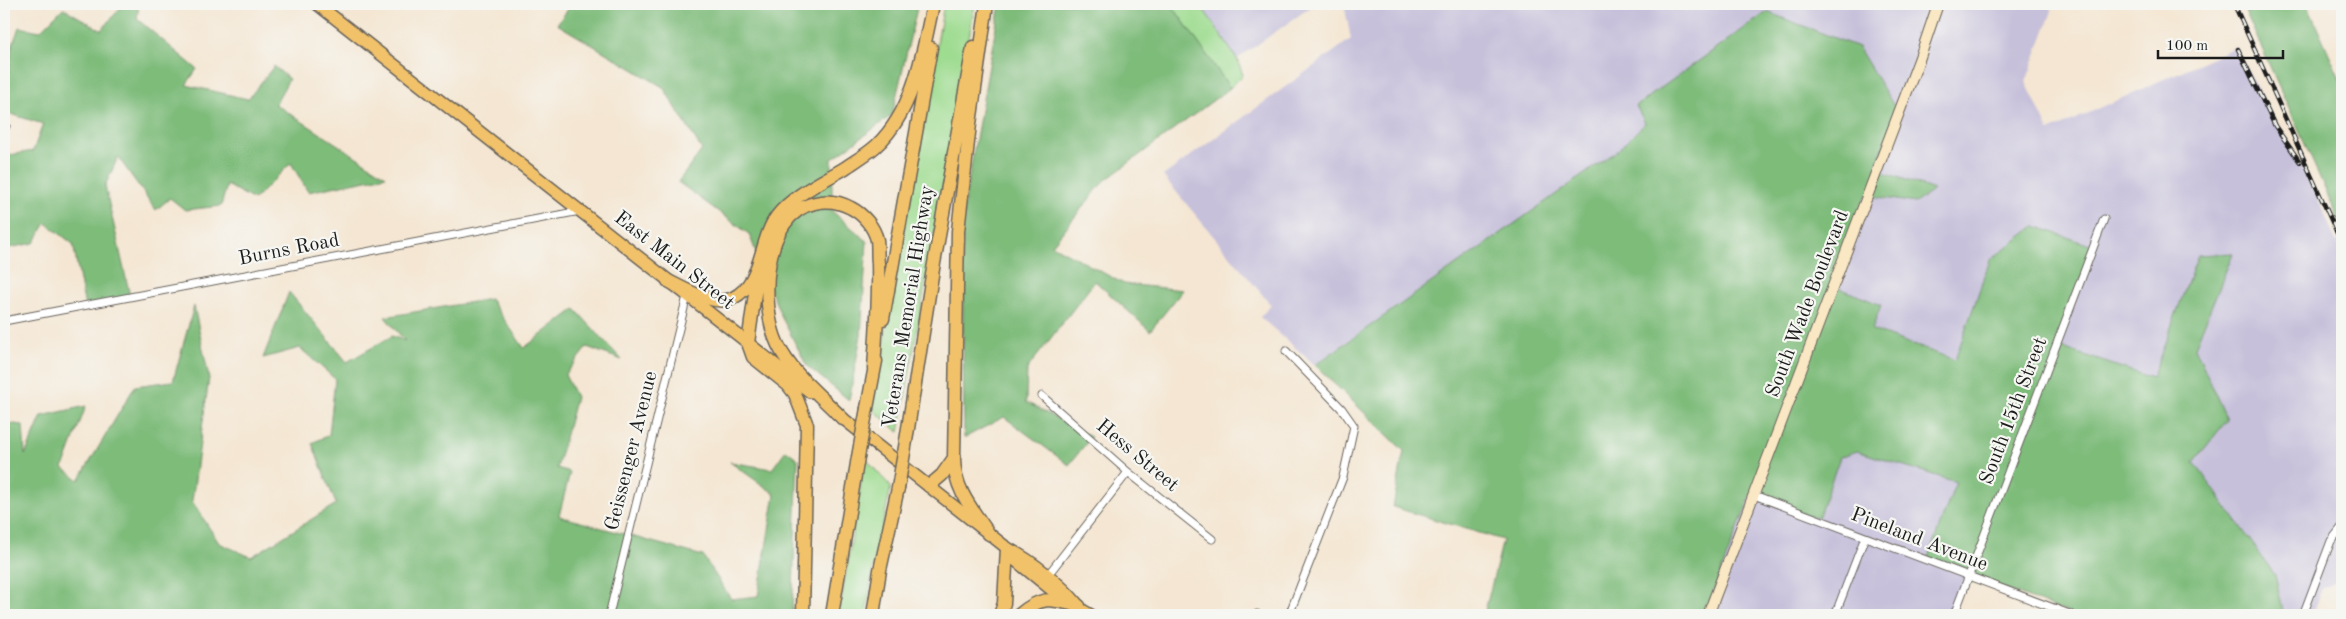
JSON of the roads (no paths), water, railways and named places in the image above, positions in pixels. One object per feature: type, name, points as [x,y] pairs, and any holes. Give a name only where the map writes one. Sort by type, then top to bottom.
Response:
[{"type":"highway","points":[[803,615],[807,425],[795,394],[788,385],[753,357],[748,343],[759,262],[766,237],[773,222],[782,210],[810,189],[867,153],[887,133],[912,87],[925,43],[933,4]]},
{"type":"highway","name":"Veterans Memorial Highway","points":[[832,615],[858,457],[939,4]]},
{"type":"highway","name":"Veterans Memorial Highway","points":[[873,615],[880,570],[898,488],[933,269],[980,4]]},
{"type":"highway","points":[[987,4],[959,214],[954,458],[956,476],[964,499],[988,534]]},
{"type":"highway","points":[[843,419],[800,375],[783,352],[774,336],[768,306],[769,273],[778,235],[791,216],[809,204],[827,201],[850,207],[866,220],[877,240],[879,279],[874,369]]},
{"type":"highway","points":[[668,281],[697,294],[726,300],[743,289],[759,262]]},
{"type":"highway","points":[[929,486],[942,475],[954,458]]},
{"type":"highway","points":[[1000,615],[1004,604],[1007,548]]},
{"type":"highway","points":[[1019,615],[1033,604],[1047,599],[1078,606]]},
{"type":"main road","name":"East Main Street","points":[[317,4],[988,534],[1019,554],[1047,576],[1071,596],[1078,606]]},
{"type":"main road","name":"South Wade Boulevard","points":[[1708,615],[1919,60],[1938,4]]},
{"type":"main road","name":"East Main Street","points":[[1007,548],[1012,559],[1040,582],[1063,599],[1091,615]]},
{"type":"street","name":"Burns Road","points":[[4,321],[580,211]]},
{"type":"street","name":"South 15th Street","points":[[1954,615],[2104,219]]},
{"type":"street","name":"Geissenger Avenue","points":[[609,615],[687,296]]},
{"type":"street","points":[[1286,351],[1342,409],[1354,426],[1343,477],[1290,615]]},
{"type":"street","name":"Hess Street","points":[[1042,396],[1128,472],[1212,539]]},
{"type":"street","points":[[1047,576],[1128,472]]},
{"type":"street","name":"Pineland Avenue","points":[[1754,495],[2071,615]]},
{"type":"street","points":[[2303,615],[2331,541],[2342,527]]},
{"type":"street","points":[[1835,615],[1865,537]]},
{"type":"railway","points":[[2234,4],[2342,244]]},
{"type":"railway","points":[[2238,49],[2275,126],[2300,162]]}]
